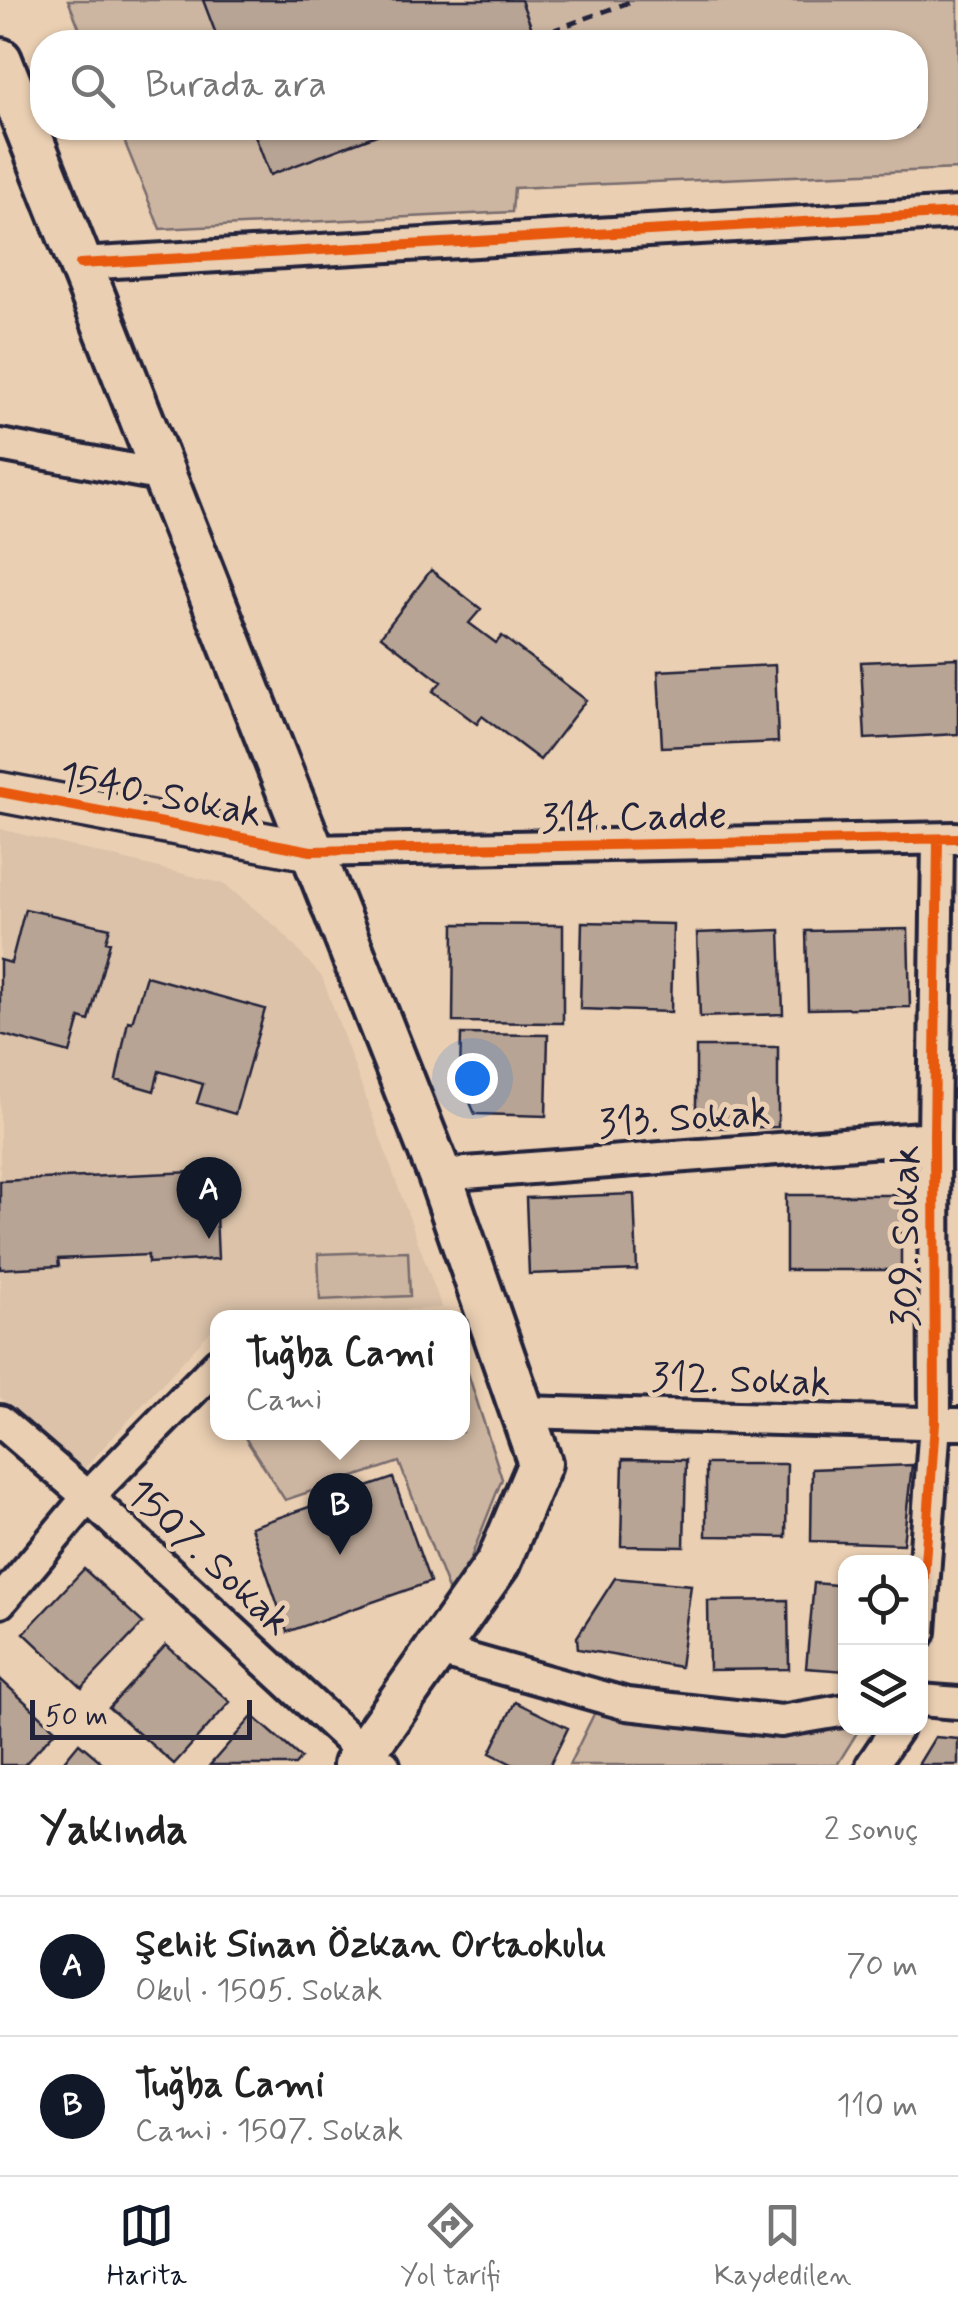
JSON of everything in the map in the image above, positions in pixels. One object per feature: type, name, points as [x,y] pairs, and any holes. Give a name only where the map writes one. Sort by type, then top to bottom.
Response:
[{"type":"main road","points":[[0,60],[30,136]]},
{"type":"main road","points":[[31,140],[440,1175],[477,1322],[522,1412],[540,1463],[498,1563],[436,1650],[368,1761]]},
{"type":"street","points":[[80,264],[958,213]]},
{"type":"street","points":[[0,445],[164,476]]},
{"type":"street","name":"1540. Sokak","points":[[0,792],[311,852]]},
{"type":"street","name":"314. Cadde","points":[[311,852],[948,838]]},
{"type":"street","name":"309. Sokak","points":[[928,1570],[947,1423],[934,1138],[948,838]]},
{"type":"street","name":"313. Sokak","points":[[440,1175],[934,1138]]},
{"type":"street","points":[[0,1602],[88,1498],[210,1372]]},
{"type":"street","name":"312. Sokak","points":[[522,1412],[947,1423]]},
{"type":"street","name":"1507. Sokak","points":[[0,1422],[88,1498],[368,1761]]},
{"type":"street","points":[[436,1650],[627,1704],[781,1721],[838,1711]]},
{"type":"street","points":[[928,1701],[958,1703]]},
{"type":"street","points":[[872,1765],[892,1735]]},
{"type":"path","points":[[554,30],[635,0]]},
{"type":"shaded area","points":[[68,0],[958,0],[958,169],[514,188],[512,212],[160,229],[124,140],[928,140],[928,30],[80,30]]},
{"type":"shaded area","points":[[0,829],[224,884],[280,930],[322,977],[442,1308],[210,1310],[210,1332],[80,1473],[0,1397]]},
{"type":"shaded area","points":[[408,1251],[410,1296],[320,1300],[318,1254]]},
{"type":"shaded area","points":[[470,1380],[502,1479],[470,1560],[449,1592],[399,1462],[285,1500],[246,1440],[470,1440]]},
{"type":"shaded area","points":[[595,1712],[679,1725],[789,1733],[838,1730],[838,1735],[856,1735],[837,1765],[569,1765]]},
{"type":"building","points":[[203,0],[521,0],[532,30],[214,30]]},
{"type":"building","points":[[257,140],[363,140],[270,175]]},
{"type":"building","points":[[431,570],[481,609],[469,623],[496,643],[502,636],[586,700],[540,760],[482,716],[477,724],[433,691],[441,682],[381,636]]},
{"type":"building","points":[[958,658],[958,734],[865,739],[861,662]]},
{"type":"building","points":[[775,665],[778,742],[662,747],[658,671]]},
{"type":"building","points":[[25,909],[110,928],[106,941],[110,942],[89,1021],[80,1018],[70,1053],[0,1034],[0,960],[11,963]]},
{"type":"building","points":[[582,922],[673,924],[671,1012],[580,1009]]},
{"type":"building","points":[[454,924],[563,925],[563,1023],[453,1022]]},
{"type":"building","points":[[908,929],[910,1007],[808,1009],[806,931]]},
{"type":"building","points":[[780,930],[783,1014],[700,1017],[697,933]]},
{"type":"building","points":[[146,976],[265,1009],[235,1114],[197,1103],[203,1084],[159,1071],[154,1091],[116,1080],[128,1021],[132,1022]]},
{"type":"building","points":[[461,1034],[548,1035],[546,1116],[475,1114],[460,1079]]},
{"type":"building","points":[[696,1047],[778,1047],[778,1127],[696,1128]]},
{"type":"building","points":[[214,1171],[218,1259],[148,1263],[148,1255],[58,1259],[59,1266],[0,1269],[0,1181]]},
{"type":"building","points":[[634,1194],[637,1270],[529,1274],[526,1198]]},
{"type":"building","points":[[786,1195],[901,1195],[901,1270],[786,1270]]},
{"type":"building","points":[[623,1459],[686,1460],[684,1547],[621,1546]]},
{"type":"building","points":[[706,1464],[787,1464],[786,1537],[706,1536]]},
{"type":"building","points":[[912,1465],[903,1544],[811,1541],[812,1469]]},
{"type":"building","points":[[393,1478],[430,1582],[287,1632],[251,1527]]},
{"type":"building","points":[[84,1569],[143,1623],[82,1688],[24,1633]]},
{"type":"building","points":[[615,1578],[691,1585],[680,1667],[578,1649],[577,1637]]},
{"type":"building","points":[[814,1583],[838,1585],[838,1670],[806,1668]]},
{"type":"building","points":[[788,1600],[789,1669],[709,1670],[708,1601]]},
{"type":"building","points":[[166,1645],[230,1702],[174,1764],[109,1708]]},
{"type":"building","points":[[0,1679],[56,1730],[24,1765],[0,1765]]},
{"type":"building","points":[[515,1702],[568,1728],[550,1765],[514,1765],[490,1753]]},
{"type":"building","points":[[253,1716],[301,1758],[295,1765],[210,1765]]},
{"type":"building","points":[[935,1737],[958,1739],[958,1765],[918,1765]]},
{"type":"building","points":[[79,1743],[105,1765],[61,1765]]},
{"type":"cycle path","points":[[80,264],[958,213]]},
{"type":"cycle path","points":[[0,792],[311,851],[958,838]]},
{"type":"cycle path","points":[[926,1555],[935,1423],[938,839]]},
{"type":"place","name":"Şehit Sinan Özkan Ortaokulu","points":[[209,1239]]},
{"type":"place","name":"Tuğba Cami","points":[[340,1555]]}]
